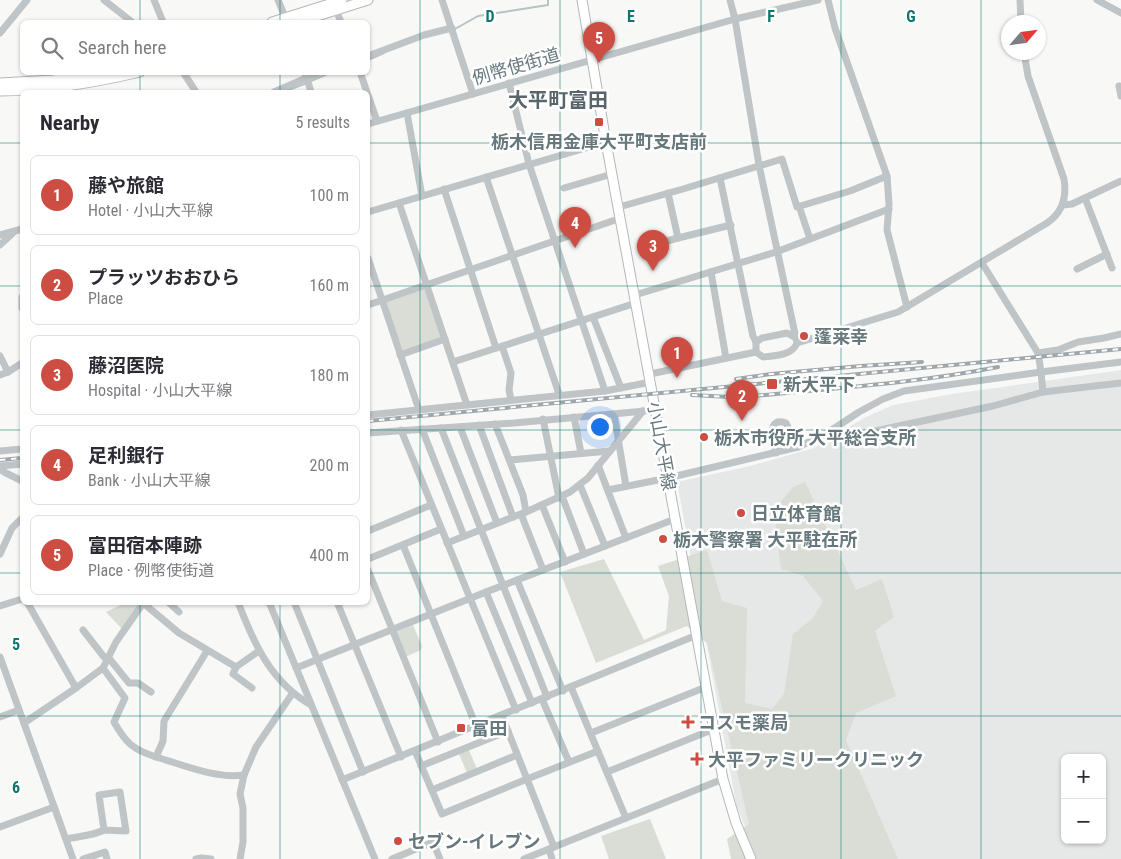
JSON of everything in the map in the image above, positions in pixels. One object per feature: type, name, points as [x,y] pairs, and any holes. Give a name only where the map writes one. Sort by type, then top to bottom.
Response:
[{"type":"main road","points":[[286,20],[342,0]]},
{"type":"main road","points":[[304,20],[368,0]]},
{"type":"main road","name":"小山大平線","points":[[582,0],[606,142],[723,779],[736,822],[752,859]]},
{"type":"main road","points":[[0,83],[53,80],[86,75]]},
{"type":"main road","points":[[0,90],[81,85],[126,75]]},
{"type":"street","points":[[0,33],[27,0]]},
{"type":"street","points":[[104,0],[129,20]]},
{"type":"street","points":[[154,0],[162,20]]},
{"type":"street","points":[[278,0],[286,20]]},
{"type":"street","points":[[442,0],[473,94]]},
{"type":"street","points":[[370,415],[559,394],[605,391],[726,358],[756,352],[763,357],[790,352],[796,348],[797,341],[776,252],[759,166],[730,0]]},
{"type":"street","name":"例幣使街道","points":[[370,124],[593,59],[735,20],[818,0]]},
{"type":"street","points":[[828,0],[834,28],[887,176],[889,209],[887,230],[907,307]]},
{"type":"street","points":[[1020,0],[1021,15]]},
{"type":"street","points":[[1097,0],[1121,13]]},
{"type":"street","points":[[336,10],[340,20]]},
{"type":"street","points":[[370,55],[424,35],[452,28]]},
{"type":"street","points":[[797,341],[898,312],[1053,219],[1063,205],[1065,195],[1064,179],[1030,83],[1026,60]]},
{"type":"street","points":[[185,75],[195,90]]},
{"type":"street","points":[[278,90],[306,75],[310,90]]},
{"type":"street","points":[[361,75],[366,90]]},
{"type":"street","points":[[509,83],[530,164],[605,391]]},
{"type":"street","points":[[1119,86],[1121,96]]},
{"type":"street","points":[[370,102],[377,122]]},
{"type":"street","points":[[407,113],[422,196]]},
{"type":"street","points":[[370,211],[606,142]]},
{"type":"street","points":[[619,207],[782,159],[797,207],[810,239]]},
{"type":"street","points":[[564,188],[612,174]]},
{"type":"street","points":[[798,206],[850,191],[887,176]]},
{"type":"street","points":[[486,177],[559,394]]},
{"type":"street","points":[[720,178],[753,336],[756,342],[756,352]]},
{"type":"street","points":[[1063,205],[1072,204],[1121,182]]},
{"type":"street","points":[[444,189],[470,269],[499,347],[511,372],[509,390],[511,400]]},
{"type":"street","points":[[668,194],[678,238]]},
{"type":"street","points":[[1085,198],[1112,268]]},
{"type":"street","points":[[399,203],[467,405]]},
{"type":"street","points":[[453,362],[582,321],[636,299],[711,272],[776,252],[889,209]]},
{"type":"street","points":[[370,304],[621,218]]},
{"type":"street","points":[[641,248],[730,225]]},
{"type":"street","points":[[0,235],[19,230]]},
{"type":"street","points":[[0,245],[19,230]]},
{"type":"street","points":[[1077,269],[1107,254]]},
{"type":"street","points":[[982,263],[1038,353],[1043,392]]},
{"type":"street","points":[[370,264],[419,410]]},
{"type":"street","points":[[711,272],[726,358]]},
{"type":"street","points":[[593,317],[621,388]]},
{"type":"street","points":[[756,342],[762,338],[787,333],[793,325]]},
{"type":"street","points":[[787,333],[797,341]]},
{"type":"street","points":[[1038,353],[1058,350],[1078,342],[1121,334]]},
{"type":"street","points":[[400,354],[445,339]]},
{"type":"street","points":[[0,356],[8,372]]},
{"type":"street","points":[[608,490],[668,478],[798,447],[824,435],[882,399],[904,391],[1121,362]]},
{"type":"street","points":[[0,375],[20,364]]},
{"type":"street","points":[[824,435],[861,434],[993,406],[1043,392],[1121,383]]},
{"type":"street","points":[[370,433],[656,410]]},
{"type":"street","points":[[447,543],[542,505],[580,485],[643,411]]},
{"type":"street","points":[[614,414],[626,486]]},
{"type":"street","points":[[574,417],[581,453]]},
{"type":"street","points":[[543,419],[560,497],[584,554]]},
{"type":"street","points":[[776,453],[772,427],[776,423],[786,423],[798,447]]},
{"type":"street","points":[[495,424],[524,495],[520,514]]},
{"type":"street","points":[[479,425],[520,514],[543,570]]},
{"type":"street","points":[[460,427],[497,523]]},
{"type":"street","points":[[441,428],[570,762]]},
{"type":"street","points":[[422,429],[464,536]]},
{"type":"street","points":[[401,430],[516,710]]},
{"type":"street","points":[[0,451],[20,449]]},
{"type":"street","points":[[510,460],[609,451]]},
{"type":"street","points":[[0,468],[20,464]]},
{"type":"street","points":[[598,465],[626,538]]},
{"type":"street","points":[[0,468],[20,480]]},
{"type":"street","points":[[580,485],[605,546]]},
{"type":"street","points":[[370,530],[431,505]]},
{"type":"street","points":[[542,505],[565,562]]},
{"type":"street","points":[[296,668],[675,519]]},
{"type":"street","points":[[0,554],[12,528],[20,520]]},
{"type":"street","points":[[370,559],[441,529]]},
{"type":"street","points":[[402,545],[476,726]]},
{"type":"street","points":[[370,575],[438,742]]},
{"type":"street","points":[[517,580],[562,691]]},
{"type":"street","points":[[486,592],[532,703]]},
{"type":"street","points":[[0,606],[20,600]]},
{"type":"street","points":[[30,605],[76,688]]},
{"type":"street","points":[[24,723],[103,668],[120,635],[142,605]]},
{"type":"street","points":[[145,605],[179,633],[236,667]]},
{"type":"street","points":[[171,605],[179,612]]},
{"type":"street","points":[[239,605],[259,651],[266,662],[292,694],[311,706]]},
{"type":"street","points":[[271,605],[375,859]]},
{"type":"street","points":[[295,605],[363,772]]},
{"type":"street","points":[[338,605],[401,757]]},
{"type":"street","points":[[83,630],[129,682],[138,683],[151,692]]},
{"type":"street","points":[[342,780],[697,635]]},
{"type":"street","points":[[156,756],[163,741],[164,721],[207,651]]},
{"type":"street","points":[[252,688],[233,674],[236,667],[259,651]]},
{"type":"street","points":[[0,657],[73,859]]},
{"type":"street","points":[[103,668],[125,698],[114,722],[125,741],[139,751],[198,770],[234,776],[244,775]]},
{"type":"street","points":[[572,687],[626,818]]},
{"type":"street","points":[[591,733],[706,687]]},
{"type":"street","points":[[240,859],[243,808],[240,794],[244,775],[256,747],[292,694]]},
{"type":"street","points":[[0,717],[19,710]]},
{"type":"street","points":[[502,716],[527,779],[551,848],[552,859]]},
{"type":"street","points":[[607,772],[714,729]]},
{"type":"street","points":[[421,766],[508,731]]},
{"type":"street","points":[[415,751],[442,814],[598,751]]},
{"type":"street","points":[[432,790],[517,755]]},
{"type":"street","points":[[524,859],[723,779]]},
{"type":"street","points":[[66,839],[82,835],[94,835],[104,830],[126,831],[120,792],[99,796],[104,830]]},
{"type":"street","points":[[0,827],[54,807]]},
{"type":"street","points":[[392,859],[433,842],[440,859]]},
{"type":"street","points":[[82,859],[104,852],[107,859]]},
{"type":"street","points":[[196,859],[211,859]]},
{"type":"shaded area","points":[[421,289],[425,290],[442,338],[403,351],[385,302]]},
{"type":"shaded area","points":[[1121,370],[1121,859],[758,859],[736,804],[677,482],[750,466],[814,448],[864,418],[893,405],[952,394]]},
{"type":"shaded area","points":[[805,482],[856,590],[882,579],[894,617],[875,631],[896,696],[856,713],[846,740],[898,859],[731,859],[727,839],[749,824],[707,643],[687,626],[596,663],[560,572],[604,559],[644,640],[666,630],[669,596],[658,566],[707,550],[722,601],[747,608],[745,703],[772,709],[784,694],[793,634],[813,618],[823,601],[803,576],[781,569],[774,510],[793,487]]},
{"type":"shaded area","points":[[121,605],[139,606],[122,629],[106,612]]},
{"type":"shaded area","points":[[413,625],[422,646],[421,650],[405,657],[396,632]]},
{"type":"shaded area","points":[[469,750],[477,769],[467,773],[459,754]]},
{"type":"shaded area","points":[[650,819],[666,859],[609,859],[601,836]]},
{"type":"waterway","points":[[455,29],[478,16],[548,5],[548,0]]},
{"type":"waterway","points":[[370,59],[384,53]]},
{"type":"waterway","points":[[311,81],[325,75]]},
{"type":"waterway","points":[[288,90],[307,83]]},
{"type":"railway","points":[[370,421],[1121,349]]},
{"type":"railway","points":[[736,379],[771,374],[922,362]]},
{"type":"railway","points":[[692,395],[754,396],[846,388],[968,373],[998,367]]},
{"type":"railway","points":[[0,460],[20,458]]},
{"type":"place","name":"富田宿本陣跡","points":[[599,63]]},
{"type":"place","name":"栃木信用金庫大平町支店前","points":[[599,122]]},
{"type":"place","name":"足利銀行","points":[[575,248]]},
{"type":"place","name":"藤沼医院","points":[[653,271]]},
{"type":"place","name":"蓬莱幸","points":[[804,336]]},
{"type":"place","name":"藤や旅館","points":[[677,378]]},
{"type":"place","name":"新大平下","points":[[772,384]]},
{"type":"place","name":"プラッツおおひら","points":[[742,421]]},
{"type":"place","name":"栃木市役所 大平総合支所","points":[[704,437]]},
{"type":"place","name":"日立体育館","points":[[741,513]]},
{"type":"place","name":"栃木警察署 大平駐在所","points":[[663,539]]},
{"type":"place","name":"コスモ薬局","points":[[688,722]]},
{"type":"place","name":"富田","points":[[461,728]]},
{"type":"place","name":"大平ファミリークリニック","points":[[697,759]]},
{"type":"place","name":"セブン-イレブン","points":[[398,841]]},
{"type":"district","name":"大平町富田","points":[[558,100]]}]
